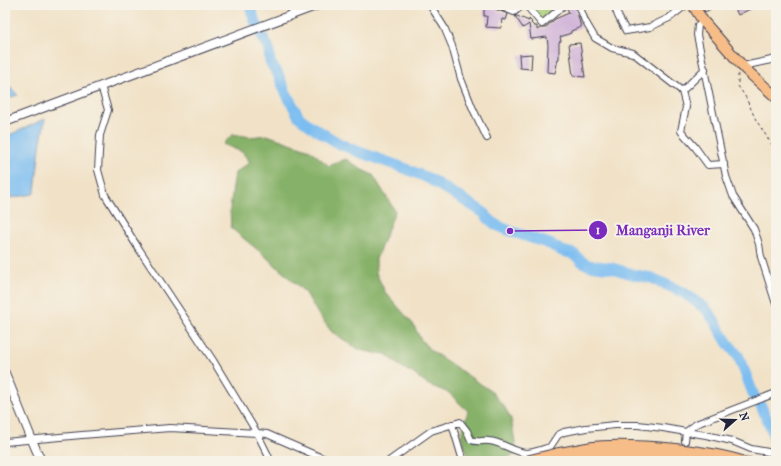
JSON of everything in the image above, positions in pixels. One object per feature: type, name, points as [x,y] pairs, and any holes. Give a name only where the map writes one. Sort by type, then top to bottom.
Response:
[{"type":"highway","points":[[528,461],[591,448],[622,446],[692,451],[721,456],[747,455]]},
{"type":"highway","points":[[556,456],[658,455],[698,461]]},
{"type":"main road","points":[[693,5],[703,22],[744,68],[776,97]]},
{"type":"street","points":[[5,122],[318,5]]},
{"type":"street","points":[[430,5],[444,27],[452,46],[458,71],[472,109],[487,138]]},
{"type":"street","points":[[497,5],[514,12],[523,5]]},
{"type":"street","points":[[526,5],[542,24],[564,5]]},
{"type":"street","points":[[579,5],[585,21],[595,38],[612,48],[633,53],[682,91],[686,107],[681,131],[708,165],[724,164]]},
{"type":"street","points":[[614,5],[626,31],[650,27],[669,18],[686,5]]},
{"type":"street","points":[[703,22],[698,24],[697,35],[726,176],[733,196],[754,229],[776,304]]},
{"type":"street","points":[[744,68],[776,60]]},
{"type":"street","points":[[682,91],[705,70]]},
{"type":"street","points":[[100,86],[108,110],[100,135],[98,170],[105,195],[214,362],[257,432],[270,461]]},
{"type":"street","points":[[5,373],[41,461]]},
{"type":"street","points":[[685,441],[686,432],[696,424],[776,393]]},
{"type":"street","points":[[389,461],[396,459],[431,431],[460,422],[467,431],[470,440],[476,442],[488,440],[520,452],[556,456],[558,435],[564,432],[586,428],[615,425],[638,425],[706,435],[732,441],[747,455],[768,452]]},
{"type":"street","points":[[452,424],[463,461]]},
{"type":"street","points":[[5,442],[170,428],[257,432],[267,434],[329,461]]},
{"type":"path","points":[[744,68],[738,75],[738,86],[745,96],[756,120],[776,151]]},
{"type":"green space","points":[[530,5],[561,5],[542,21]]},
{"type":"green space","points":[[233,134],[250,137],[267,135],[310,150],[329,166],[346,159],[362,170],[373,175],[395,211],[376,259],[376,273],[385,292],[413,324],[421,340],[430,350],[491,391],[505,408],[511,419],[517,454],[497,461],[470,461],[461,436],[468,411],[449,393],[427,384],[400,366],[386,354],[360,350],[332,332],[318,314],[306,293],[264,255],[231,228],[230,209],[235,173],[250,162],[242,152],[223,144]]},
{"type":"water","points":[[5,83],[18,95],[5,99]]},
{"type":"water","points":[[45,119],[35,191],[33,194],[10,198],[7,196],[4,188],[8,177],[5,167],[5,152],[7,147],[5,137]]},
{"type":"building","points":[[490,5],[495,9],[508,14],[506,20],[502,19],[501,28],[486,27],[487,16],[484,16],[484,6]]},
{"type":"building","points":[[575,5],[581,27],[560,37],[559,59],[555,73],[547,72],[547,37],[531,39],[529,24],[523,28],[515,16],[529,21],[529,19],[534,26],[537,26],[537,30],[540,28],[545,28],[555,19],[569,13],[567,8],[568,6]]},
{"type":"building","points":[[701,5],[718,5],[705,12]]},
{"type":"building","points":[[733,5],[758,5],[738,15]]},
{"type":"building","points":[[580,43],[585,77],[573,76],[569,44]]},
{"type":"building","points":[[532,54],[531,69],[520,68],[519,55]]},
{"type":"waterway","points":[[250,5],[254,19],[269,50],[270,62],[278,74],[299,117],[312,127],[340,144],[428,178],[483,212],[496,225],[550,244],[562,251],[574,254],[588,265],[612,268],[635,275],[652,278],[684,293],[706,309],[727,342],[739,357],[754,396],[761,406],[772,430],[776,446]]},
{"type":"tunnel","points":[[748,461],[749,456]]},
{"type":"place","name":"Manganji River","points":[[510,231]]}]
